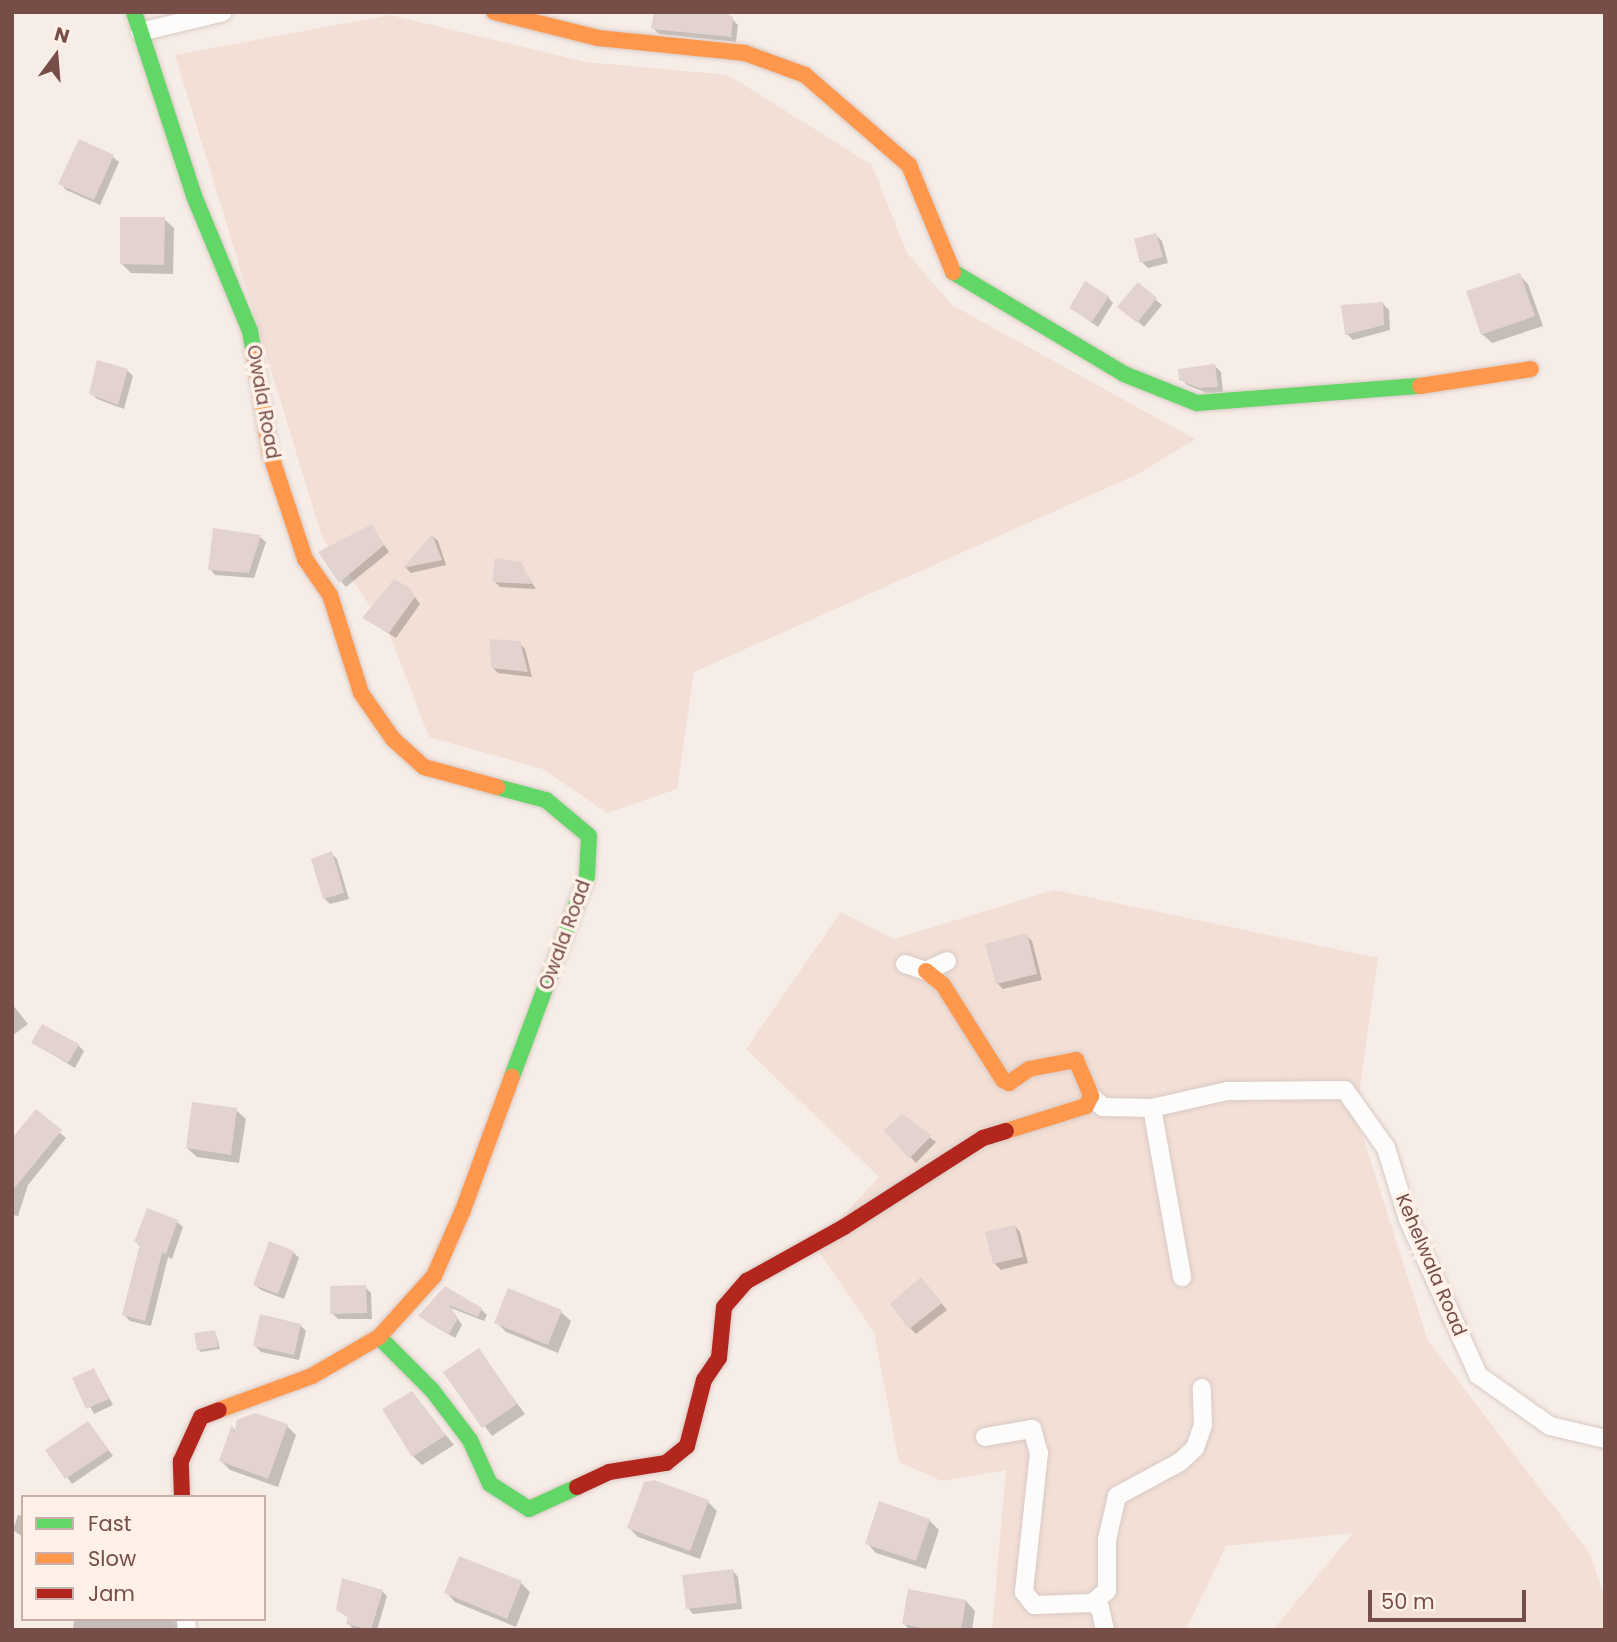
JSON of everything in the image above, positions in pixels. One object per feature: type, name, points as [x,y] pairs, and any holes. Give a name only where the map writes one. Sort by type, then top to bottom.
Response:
[{"type":"street","name":"Owala Road","points":[[134,12],[194,196],[250,331],[270,453],[304,559],[330,595],[361,693],[393,739],[424,767],[545,800],[589,836],[587,876],[463,1210],[434,1276],[379,1336],[312,1376],[201,1418],[181,1461],[182,1495]]},
{"type":"street","points":[[140,32],[223,12]]},
{"type":"street","points":[[495,12],[598,38],[745,54],[805,75],[909,166],[953,272],[1124,374],[1197,403],[1406,388],[1531,369]]},
{"type":"street","points":[[926,971],[947,961]]},
{"type":"street","points":[[379,1336],[432,1390],[470,1440],[489,1484],[529,1508],[609,1472],[666,1463],[687,1446],[704,1380],[719,1358],[724,1307],[747,1281],[844,1227],[983,1138],[1086,1106],[1091,1096],[1076,1060],[1030,1069],[1009,1083],[1003,1080],[943,985],[926,971],[905,964]]},
{"type":"street","name":"Kehelwala Road","points":[[1091,1096],[1103,1107],[1152,1108],[1227,1091],[1345,1090],[1386,1148],[1408,1219],[1478,1376],[1550,1426],[1605,1438]]},
{"type":"street","points":[[1152,1108],[1182,1277]]},
{"type":"street","points":[[1092,1603],[1107,1591],[1107,1540],[1117,1496],[1180,1462],[1195,1448],[1203,1425],[1202,1388]]},
{"type":"street","points":[[985,1437],[1032,1429],[1039,1453],[1024,1592],[1034,1605],[1092,1603],[1100,1608],[1105,1630]]},
{"type":"shaded area","points":[[390,15],[586,62],[728,75],[872,165],[907,253],[952,305],[1195,439],[1138,474],[694,672],[677,789],[607,813],[543,769],[429,737],[389,633],[322,537],[175,55]]},
{"type":"shaded area","points":[[1054,890],[1378,958],[1356,1115],[1428,1341],[1590,1554],[1605,1598],[1605,1630],[1273,1630],[1353,1533],[1226,1546],[1186,1630],[992,1630],[1006,1470],[942,1481],[899,1462],[874,1332],[815,1246],[879,1177],[746,1049],[841,912],[894,939]]},
{"type":"building","points":[[654,12],[723,12],[733,17],[731,37],[651,29]]},
{"type":"building","points":[[79,139],[114,155],[94,200],[58,184]]},
{"type":"building","points":[[120,217],[165,217],[164,265],[120,264]]},
{"type":"building","points":[[1156,233],[1163,257],[1140,263],[1134,239]]},
{"type":"building","points":[[1520,273],[1535,316],[1481,335],[1466,291]]},
{"type":"building","points":[[1085,281],[1109,296],[1092,322],[1069,308]]},
{"type":"building","points":[[1138,282],[1157,298],[1137,323],[1117,307]]},
{"type":"building","points":[[1383,302],[1384,325],[1345,335],[1341,305]]},
{"type":"building","points":[[97,360],[128,369],[118,405],[89,394]]},
{"type":"building","points":[[1215,364],[1218,387],[1199,388],[1179,380],[1178,369]]},
{"type":"building","points":[[372,524],[384,545],[339,583],[318,552]]},
{"type":"building","points":[[213,528],[261,535],[249,573],[208,570]]},
{"type":"building","points":[[432,534],[442,560],[403,568]]},
{"type":"building","points":[[495,558],[521,562],[532,584],[492,582]]},
{"type":"building","points":[[394,579],[410,588],[415,597],[389,633],[362,618]]},
{"type":"building","points":[[490,639],[520,641],[528,672],[491,668]]},
{"type":"building","points":[[332,851],[344,893],[323,899],[311,859]]},
{"type":"building","points":[[1027,933],[1037,974],[996,984],[985,944]]},
{"type":"building","points":[[42,1024],[79,1044],[68,1063],[31,1043]]},
{"type":"building","points":[[192,1102],[237,1108],[231,1155],[186,1148]]},
{"type":"building","points":[[36,1109],[62,1130],[12,1191],[12,1138]]},
{"type":"building","points":[[902,1114],[932,1135],[909,1159],[884,1130]]},
{"type":"building","points":[[147,1208],[178,1220],[166,1254],[162,1253],[145,1321],[122,1315],[140,1244],[134,1242]]},
{"type":"building","points":[[1015,1225],[1023,1257],[993,1264],[985,1232]]},
{"type":"building","points":[[269,1241],[294,1251],[278,1294],[253,1285]]},
{"type":"building","points":[[921,1277],[942,1303],[909,1329],[890,1304]]},
{"type":"building","points":[[366,1285],[367,1313],[330,1314],[330,1286]]},
{"type":"building","points":[[445,1286],[482,1308],[478,1317],[449,1305],[458,1318],[449,1334],[418,1316]]},
{"type":"building","points":[[508,1288],[562,1310],[548,1345],[494,1323]]},
{"type":"building","points":[[260,1314],[301,1324],[294,1355],[253,1346]]},
{"type":"building","points":[[215,1330],[218,1347],[197,1350],[194,1333]]},
{"type":"building","points":[[479,1348],[517,1404],[482,1428],[443,1372]]},
{"type":"building","points":[[94,1368],[109,1399],[86,1409],[72,1378]]},
{"type":"building","points":[[412,1391],[446,1435],[412,1457],[382,1409]]},
{"type":"building","points":[[255,1413],[288,1424],[268,1479],[219,1461],[232,1424],[234,1434],[237,1420]]},
{"type":"building","points":[[88,1421],[109,1450],[65,1479],[45,1450]]},
{"type":"building","points":[[654,1480],[709,1500],[690,1551],[627,1528],[644,1482]]},
{"type":"building","points":[[879,1501],[930,1519],[916,1561],[865,1544]]},
{"type":"building","points":[[459,1556],[522,1581],[507,1619],[444,1593]]},
{"type":"building","points":[[733,1569],[737,1603],[686,1609],[682,1575]]},
{"type":"building","points":[[342,1578],[383,1590],[371,1630],[346,1624],[348,1617],[336,1610]]},
{"type":"building","points":[[908,1589],[966,1600],[961,1630],[932,1630],[902,1624]]},
{"type":"traffic: fast","points":[[134,12],[194,196],[250,331],[255,359]]},
{"type":"traffic: fast","points":[[953,272],[1124,374],[1197,403],[1420,386]]},
{"type":"traffic: fast","points":[[497,787],[546,800],[589,836],[587,876],[512,1077]]},
{"type":"traffic: fast","points":[[379,1337],[432,1390],[470,1440],[490,1484],[529,1509],[577,1487]]},
{"type":"traffic: slow","points":[[494,12],[598,38],[745,53],[805,75],[909,165],[953,272]]},
{"type":"traffic: slow","points":[[255,359],[270,453],[305,559],[330,595],[361,693],[393,739],[424,767],[497,787]]},
{"type":"traffic: slow","points":[[1420,386],[1531,369]]},
{"type":"traffic: slow","points":[[926,971],[943,985],[1003,1080],[1009,1083],[1029,1069],[1076,1060],[1091,1096],[1086,1106],[1006,1131]]},
{"type":"traffic: slow","points":[[219,1410],[312,1376],[379,1337],[434,1276],[463,1210],[512,1077]]},
{"type":"traffic: jam","points":[[577,1487],[609,1472],[666,1463],[687,1446],[704,1380],[719,1358],[724,1307],[747,1281],[844,1227],[983,1138],[1006,1131]]},
{"type":"traffic: jam","points":[[182,1495],[181,1461],[201,1417],[219,1410]]}]
